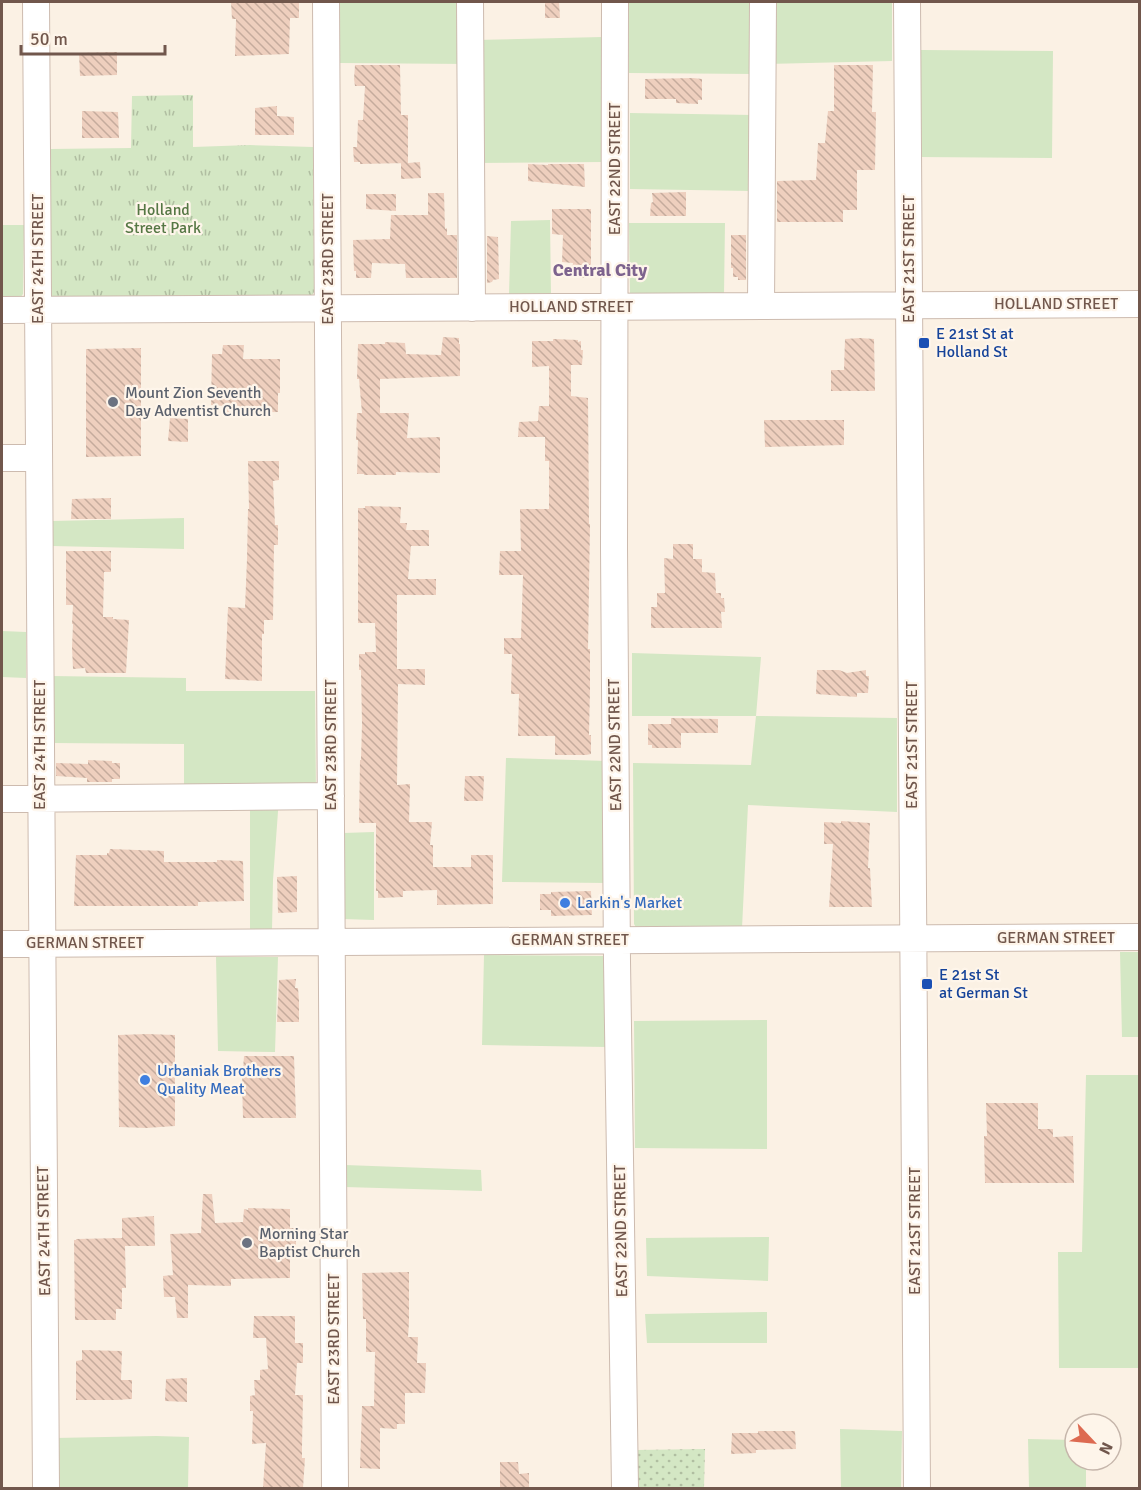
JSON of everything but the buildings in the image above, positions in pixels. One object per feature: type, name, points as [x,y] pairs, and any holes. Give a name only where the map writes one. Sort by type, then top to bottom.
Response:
[{"type":"street","name":"EAST 24TH STREET","points":[[36,2],[46,1488]]},
{"type":"street","name":"EAST 23RD STREET","points":[[326,2],[335,1488]]},
{"type":"street","points":[[470,2],[472,308]]},
{"type":"street","name":"EAST 22ND STREET","points":[[615,2],[614,548],[625,1488]]},
{"type":"street","points":[[761,306],[763,2]]},
{"type":"street","name":"EAST 21ST STREET","points":[[907,2],[916,1488]]},
{"type":"street","name":"HOLLAND STREET","points":[[2,310],[1140,304]]},
{"type":"street","points":[[2,458],[39,458]]},
{"type":"street","points":[[2,799],[331,796]]},
{"type":"street","name":"GERMAN STREET","points":[[2,944],[1140,937]]},
{"type":"green space","points":[[339,2],[467,2],[467,64],[339,63]]},
{"type":"green space","points":[[629,2],[756,2],[755,74],[629,73]]},
{"type":"green space","points":[[766,2],[892,2],[892,61],[767,64]]},
{"type":"green space","points":[[602,37],[603,162],[475,163],[475,40]]},
{"type":"green space","points":[[921,50],[1053,51],[1052,158],[919,157]]},
{"type":"green space","name":"Holland Street Park","points":[[193,95],[193,147],[250,145],[313,147],[314,292],[311,297],[50,298],[50,149],[131,148],[132,96]]},
{"type":"green space","points":[[630,113],[753,115],[751,191],[630,189]]},
{"type":"green space","points":[[550,220],[551,294],[509,295],[511,221]]},
{"type":"green space","points":[[629,223],[725,223],[724,294],[630,294]]},
{"type":"green space","points":[[2,225],[24,225],[23,294],[20,298],[2,298]]},
{"type":"green space","points":[[184,518],[184,549],[52,546],[52,521]]},
{"type":"green space","points":[[2,631],[26,632],[26,678],[2,677]]},
{"type":"green space","points":[[632,653],[761,657],[756,716],[632,716]]},
{"type":"green space","points":[[52,676],[186,678],[186,691],[315,691],[316,792],[184,791],[184,744],[52,743]]},
{"type":"green space","points":[[756,716],[897,718],[897,812],[748,805],[742,928],[637,929],[634,924],[633,763],[751,765]]},
{"type":"green space","points":[[506,758],[607,761],[607,883],[502,882]]},
{"type":"green space","points":[[279,798],[272,930],[250,931],[250,799]]},
{"type":"green space","points":[[374,832],[374,920],[343,919],[343,833]]},
{"type":"green space","points":[[1120,952],[1139,952],[1139,1037],[1122,1037]]},
{"type":"green space","points":[[484,955],[606,956],[607,1047],[482,1045]]},
{"type":"green space","points":[[216,957],[278,957],[275,1052],[218,1051]]},
{"type":"green space","points":[[767,1020],[767,1149],[635,1148],[634,1021]]},
{"type":"green space","points":[[1086,1075],[1139,1075],[1139,1368],[1059,1368],[1058,1252],[1082,1252]]},
{"type":"green space","points":[[345,1165],[481,1170],[482,1191],[345,1187]]},
{"type":"green space","points":[[769,1237],[768,1281],[647,1276],[646,1238]]},
{"type":"green space","points":[[767,1312],[767,1343],[647,1343],[645,1314]]},
{"type":"green space","points":[[840,1429],[902,1431],[901,1488],[841,1488]]},
{"type":"green space","points":[[189,1437],[188,1488],[56,1488],[55,1438]]},
{"type":"green space","points":[[1028,1439],[1063,1440],[1063,1472],[1086,1472],[1086,1488],[1029,1488]]},
{"type":"green space","points":[[705,1449],[704,1488],[637,1488],[636,1450]]},
{"type":"place","name":"E 21st St at Holland St","points":[[924,343]]},
{"type":"place","name":"Mount Zion Seventh Day Adventist Church","points":[[113,402]]},
{"type":"place","name":"Larkin's Market","points":[[565,903]]},
{"type":"place","name":"E 21st St at German St","points":[[927,984]]},
{"type":"place","name":"Urbaniak Brothers Quality Meat","points":[[145,1080]]},
{"type":"place","name":"Morning Star Baptist Church","points":[[247,1243]]},
{"type":"district","name":"Central City","points":[[600,270]]}]
